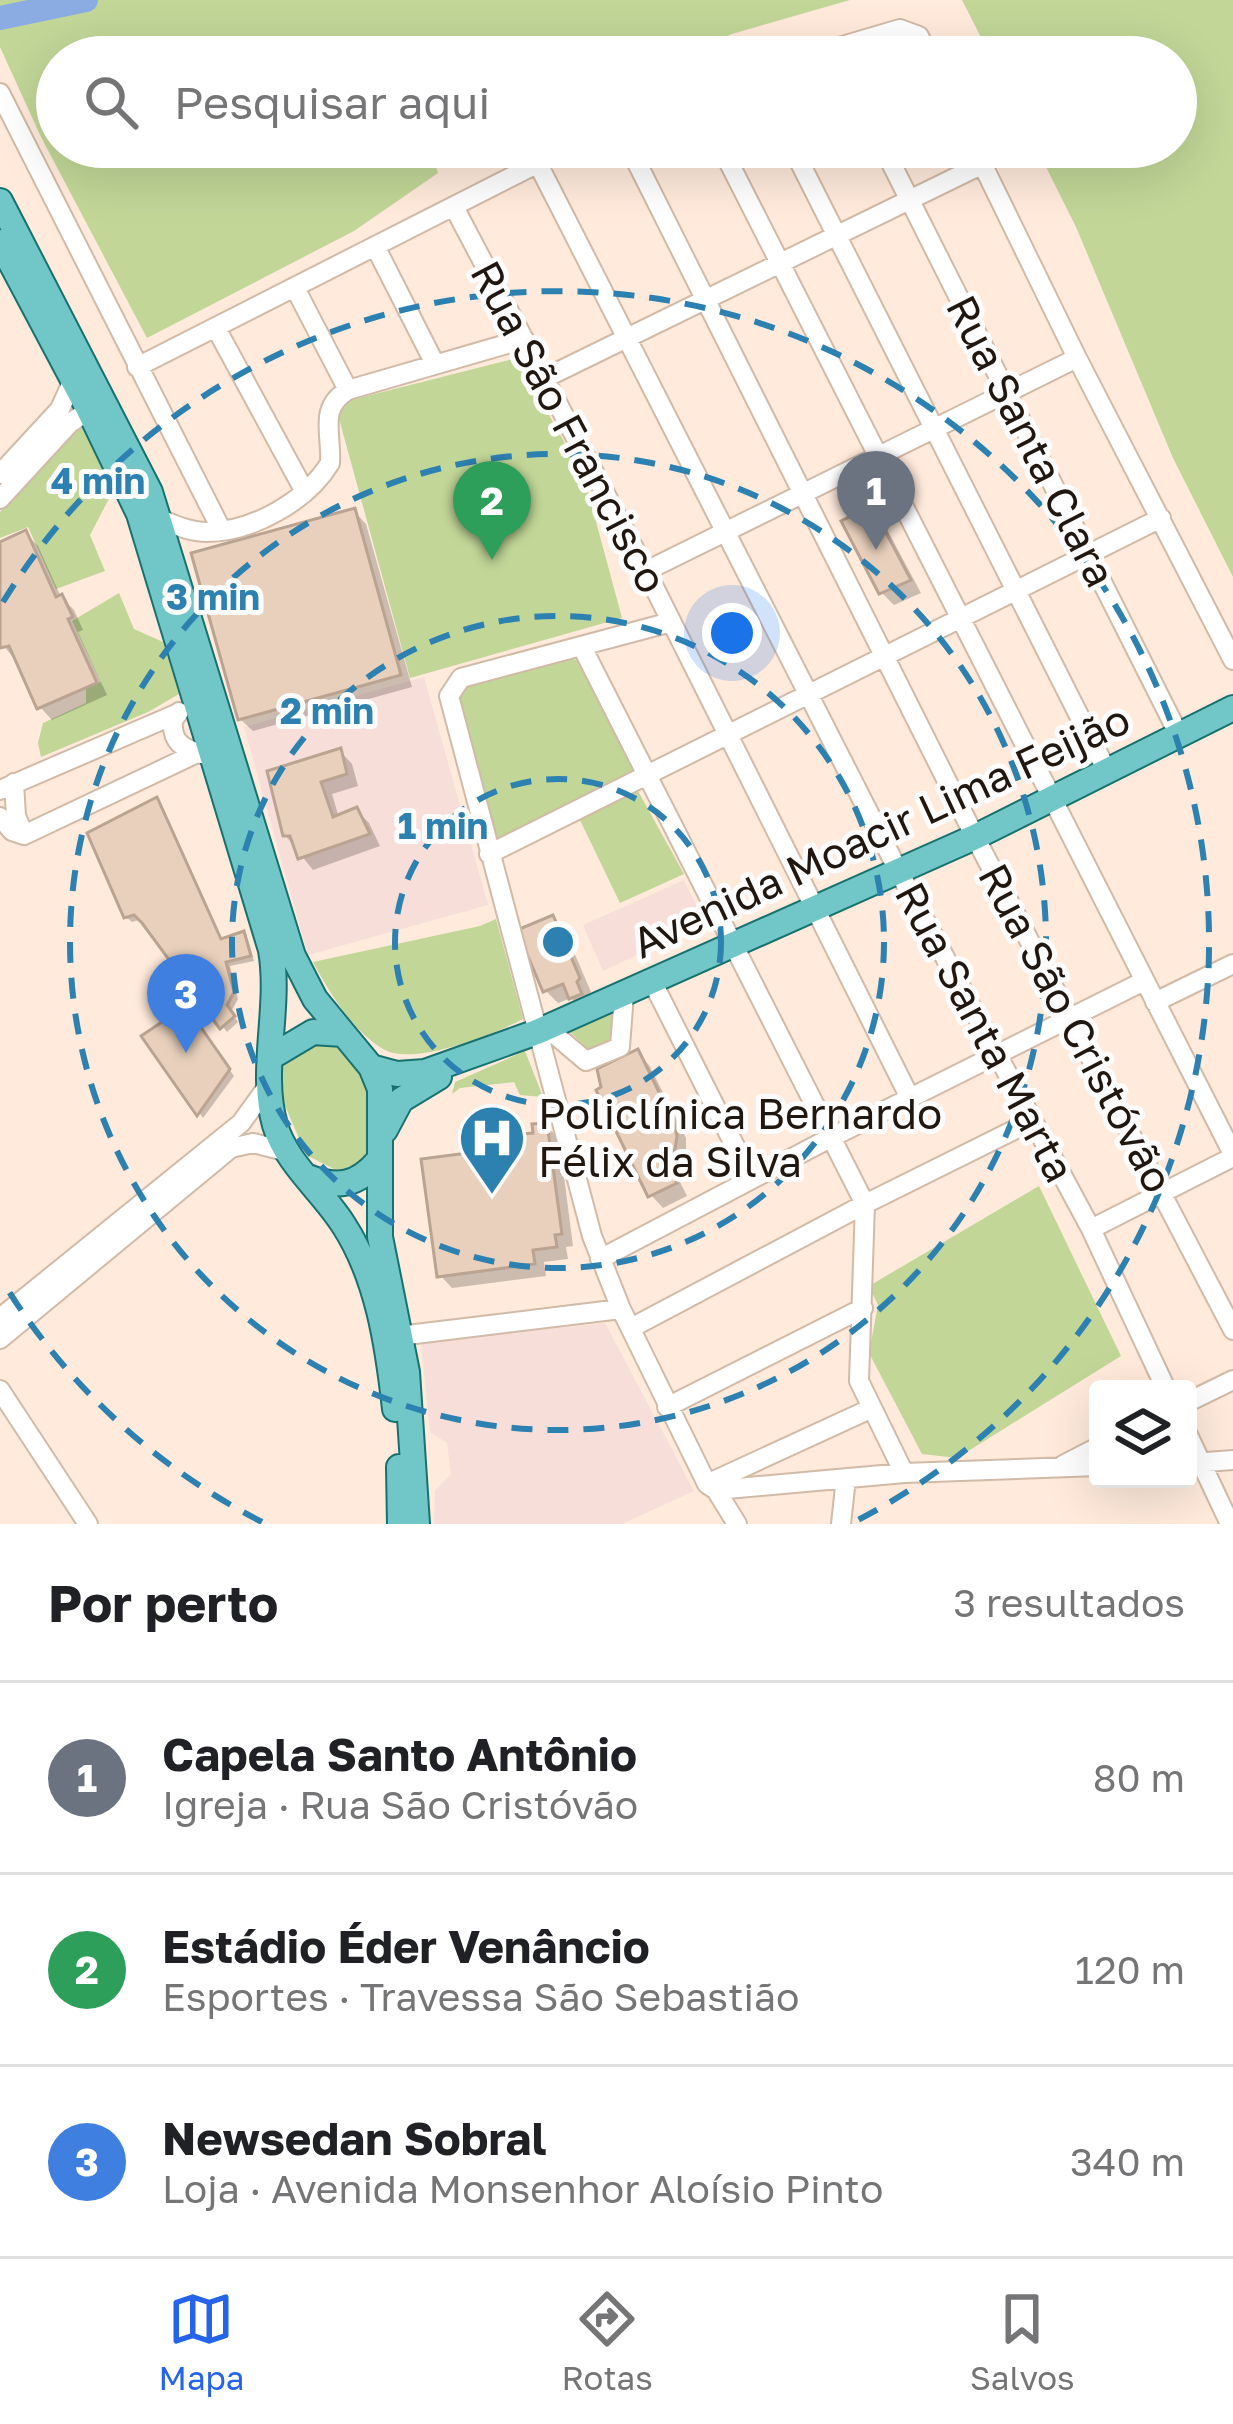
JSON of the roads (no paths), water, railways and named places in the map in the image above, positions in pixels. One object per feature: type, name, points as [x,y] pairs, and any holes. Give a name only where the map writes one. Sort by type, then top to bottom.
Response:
[{"type":"main road","points":[[0,201],[131,453],[160,519],[285,933],[305,982],[371,1067],[380,1089],[380,1237],[411,1416],[417,1524]]},
{"type":"main road","points":[[0,242],[139,514],[186,709],[271,950],[275,1002],[270,1083],[275,1127],[288,1152],[346,1228],[367,1270],[393,1394],[400,1524]]},
{"type":"main road","name":"Avenida Moacir Lima Feijão","points":[[495,1049],[975,837],[1233,708]]},
{"type":"main road","points":[[271,1057],[313,1032],[343,1034]]},
{"type":"main road","points":[[371,1067],[408,1074],[495,1049]]},
{"type":"main road","points":[[306,1177],[339,1186],[364,1175],[380,1150],[392,1114],[413,1090],[495,1049]]},
{"type":"street","points":[[880,36],[900,28],[919,36]]},
{"type":"street","points":[[0,93],[36,165]]},
{"type":"street","points":[[38,168],[222,531]]},
{"type":"street","points":[[137,367],[530,168]]},
{"type":"street","name":"Rua Santa Marta","points":[[540,168],[899,872],[1091,1229],[1162,1380]]},
{"type":"street","name":"Rua São Cristóvão","points":[[639,168],[975,837],[1233,1330]]},
{"type":"street","points":[[731,168],[958,620],[1231,1144],[1162,1192],[1091,1229]]},
{"type":"street","points":[[802,168],[1107,771]]},
{"type":"street","name":"Rua Santa Clara","points":[[894,168],[1179,735]]},
{"type":"street","points":[[545,378],[910,199],[959,168]]},
{"type":"street","points":[[985,168],[1233,660]]},
{"type":"street","name":"Rua São Francisco","points":[[454,207],[646,572],[910,1098]]},
{"type":"street","points":[[376,248],[435,364]]},
{"type":"street","points":[[295,288],[348,390]]},
{"type":"street","points":[[216,328],[305,492]]},
{"type":"street","points":[[160,519],[191,531],[222,531],[272,514],[305,492],[330,463],[327,416],[336,397],[524,339]]},
{"type":"street","points":[[646,572],[1077,358]]},
{"type":"street","points":[[0,474],[60,409],[73,380]]},
{"type":"street","points":[[0,499],[70,423],[89,410]]},
{"type":"street","points":[[489,854],[1161,518]]},
{"type":"street","points":[[670,622],[461,678],[449,696],[600,1259],[668,1407],[737,1524]]},
{"type":"street","points":[[582,647],[865,1204],[859,1381],[904,1473]]},
{"type":"street","points":[[24,835],[7,787],[186,709]]},
{"type":"street","points":[[0,817],[12,831],[24,835],[205,755]]},
{"type":"street","points":[[1155,1003],[1233,964]]},
{"type":"street","points":[[652,981],[751,1178]]},
{"type":"street","points":[[600,1259],[1144,981]]},
{"type":"street","points":[[542,1030],[586,1061],[603,1054],[620,1046],[624,994]]},
{"type":"street","points":[[0,1318],[241,1123],[270,1083]]},
{"type":"street","points":[[631,1328],[1032,1121]]},
{"type":"street","points":[[0,1339],[231,1148],[253,1143],[288,1152]]},
{"type":"street","points":[[668,1407],[863,1308]]},
{"type":"street","points":[[399,1336],[621,1309]]},
{"type":"street","points":[[1197,1397],[1233,1379]]},
{"type":"street","points":[[0,1390],[88,1524]]},
{"type":"street","points":[[712,1487],[870,1409]]},
{"type":"street","points":[[1059,1467],[1089,1452]]},
{"type":"street","points":[[1197,1463],[1233,1460]]},
{"type":"street","points":[[712,1487],[1089,1466]]},
{"type":"street","points":[[1197,1468],[1230,1524]]},
{"type":"street","points":[[842,1524],[845,1478]]},
{"type":"waterway","points":[[0,18],[86,0]]},
{"type":"place","name":"Capela Santo Antônio","points":[[876,550]]},
{"type":"place","name":"Estádio Éder Venâncio","points":[[492,560]]},
{"type":"place","name":"Newsedan Sobral","points":[[186,1053]]},
{"type":"place","name":"Policlínica Bernardo Félix da Silva","points":[[492,1197]]}]
